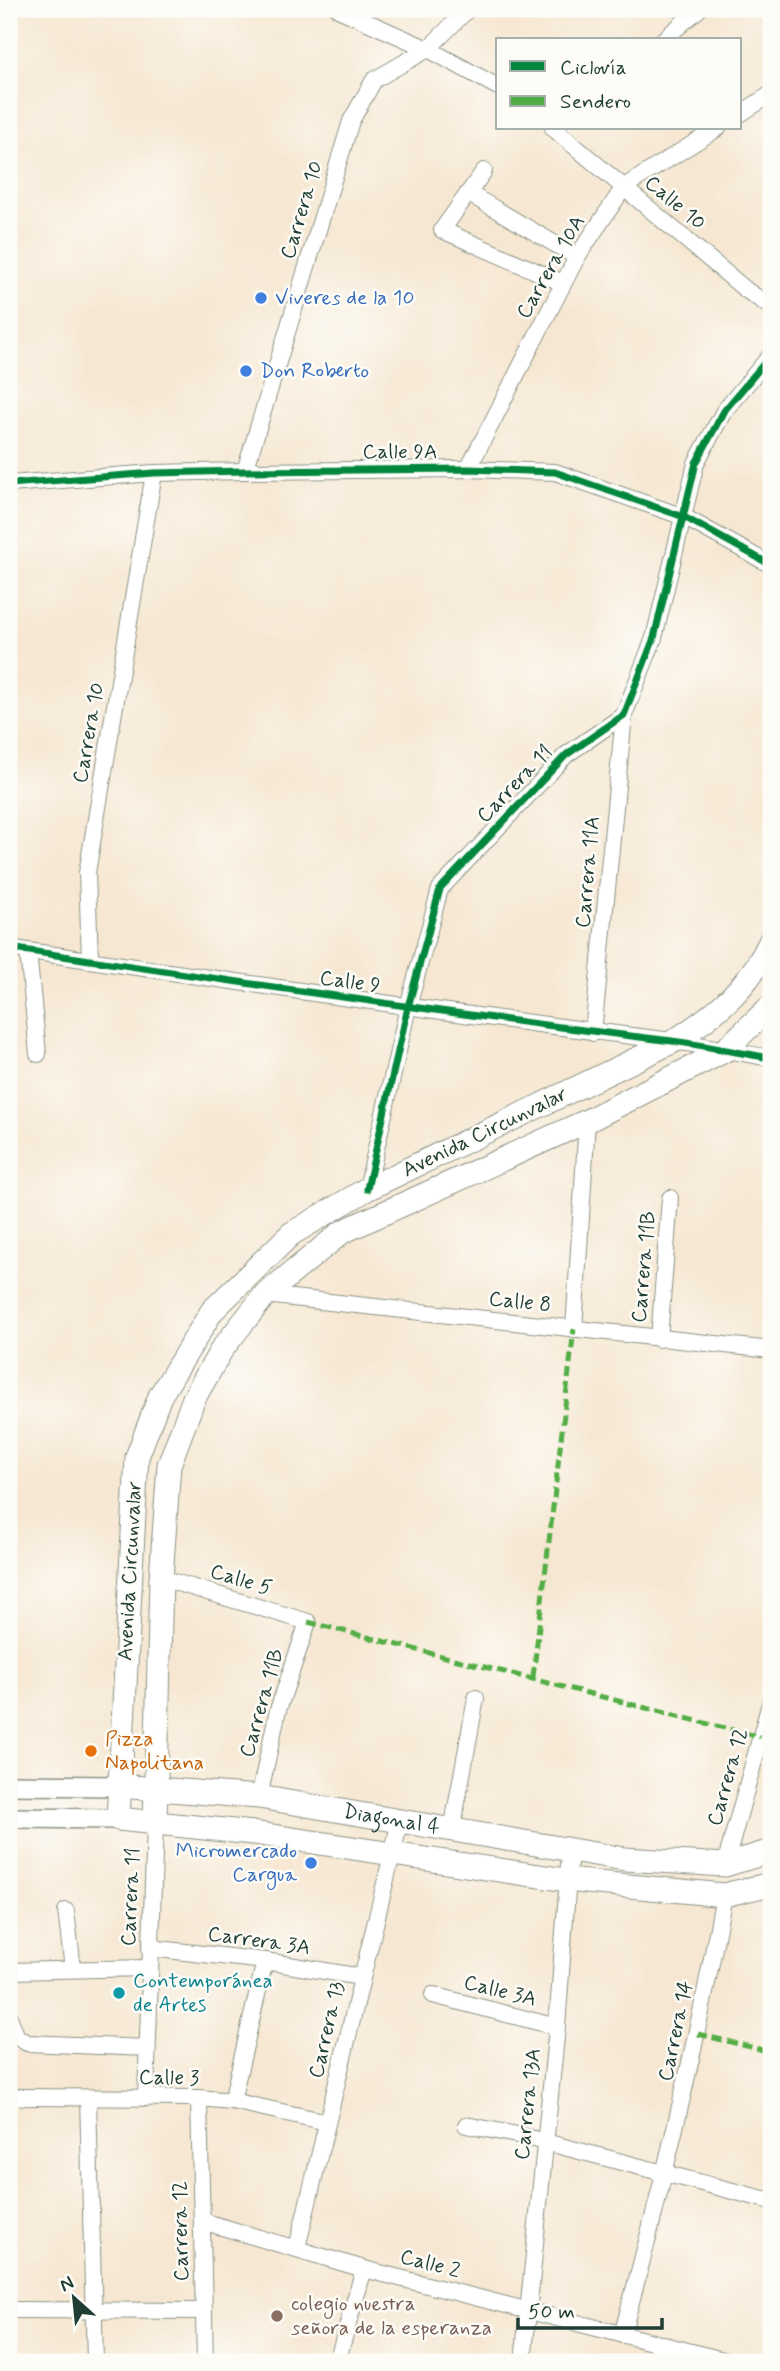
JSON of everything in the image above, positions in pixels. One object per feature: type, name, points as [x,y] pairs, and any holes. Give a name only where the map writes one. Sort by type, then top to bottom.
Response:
[{"type":"main road","name":"Avenida Circunvalar","points":[[118,1819],[137,1457],[159,1396],[212,1311],[291,1234],[367,1189],[674,1041],[713,1017],[759,967],[771,940]]},
{"type":"main road","name":"Avenida Circunvalar","points":[[155,1824],[161,1578],[169,1465],[194,1398],[216,1359],[265,1295],[342,1232],[587,1121],[724,1051],[771,1006]]},
{"type":"main road","name":"Diagonal 4","points":[[119,1786],[259,1797],[624,1859],[725,1865],[771,1851]]},
{"type":"main road","name":"Diagonal 4","points":[[118,1819],[391,1852],[566,1880],[724,1895],[771,1884]]},
{"type":"street","points":[[338,9],[428,49],[496,86]]},
{"type":"street","name":"Carrera 10","points":[[246,471],[351,121],[374,80],[428,49],[468,9]]},
{"type":"street","points":[[665,38],[699,9]]},
{"type":"street","points":[[742,113],[771,94]]},
{"type":"street","name":"Calle 10","points":[[559,130],[624,187],[771,307]]},
{"type":"street","name":"Carrera 10A","points":[[468,469],[577,257],[624,187],[715,130]]},
{"type":"street","points":[[484,171],[442,230],[563,283]]},
{"type":"street","points":[[468,193],[577,257]]},
{"type":"street","points":[[624,715],[654,638],[696,463],[724,411],[771,355]]},
{"type":"street","name":"Calle 9A","points":[[9,484],[154,473],[468,469],[555,472],[684,517],[771,565]]},
{"type":"street","name":"Carrera 10","points":[[90,960],[87,873],[154,473]]},
{"type":"street","name":"Carrera 11","points":[[367,1189],[408,1007],[440,889],[566,755],[624,715]]},
{"type":"street","name":"Carrera 11A","points":[[593,1033],[624,715]]},
{"type":"street","name":"Calle 9","points":[[9,948],[593,1033],[674,1041],[771,1058]]},
{"type":"street","points":[[28,951],[38,1054]]},
{"type":"street","points":[[574,1329],[587,1121]]},
{"type":"street","name":"Carrera 11B","points":[[659,1339],[670,1198]]},
{"type":"street","name":"Calle 8","points":[[265,1295],[771,1350]]},
{"type":"street","name":"Calle 5","points":[[161,1578],[308,1622]]},
{"type":"street","name":"Carrera 11B","points":[[259,1797],[278,1710],[308,1622]]},
{"type":"street","points":[[452,1830],[476,1698]]},
{"type":"street","name":"Carrera 12","points":[[725,1865],[771,1700]]},
{"type":"street","name":"Diagonal 4","points":[[9,1785],[119,1786]]},
{"type":"street","name":"Diagonal 4","points":[[9,1818],[118,1819]]},
{"type":"street","name":"Carrera 13","points":[[297,2248],[400,1821]]},
{"type":"street","name":"Carrera 11","points":[[146,2098],[148,1968],[155,1824]]},
{"type":"street","name":"Carrera 13A","points":[[523,2362],[526,2311],[557,2027],[570,1850]]},
{"type":"street","name":"Carrera 14","points":[[622,2335],[666,2175],[698,2034],[724,1895]]},
{"type":"street","points":[[66,1911],[73,1969]]},
{"type":"street","name":"Carrera 3A","points":[[150,1948],[265,1961],[362,1977]]},
{"type":"street","points":[[232,2101],[265,1961]]},
{"type":"street","points":[[9,1971],[148,1968]]},
{"type":"street","name":"Calle 3A","points":[[433,1995],[557,2027]]},
{"type":"street","points":[[9,2017],[16,2037],[27,2043],[147,2048]]},
{"type":"street","name":"Calle 3","points":[[9,2097],[199,2098],[232,2101],[327,2122]]},
{"type":"street","points":[[88,2098],[95,2362]]},
{"type":"street","name":"Carrera 12","points":[[199,2098],[205,2362]]},
{"type":"street","points":[[466,2125],[522,2136],[546,2145],[771,2201]]},
{"type":"street","name":"Calle 2","points":[[202,2221],[364,2269],[664,2344],[702,2359],[731,2362]]},
{"type":"street","points":[[337,2362],[364,2269]]},
{"type":"street","points":[[9,2311],[204,2311]]},
{"type":"street","points":[[657,2362],[664,2344]]},
{"type":"marked path","points":[[533,1677],[574,1329]]},
{"type":"marked path","points":[[308,1622],[760,1737]]},
{"type":"marked path","points":[[698,2034],[771,2052]]},
{"type":"cycle path","points":[[367,1189],[408,1007],[440,889],[566,755],[624,715],[654,638],[696,463],[724,411],[771,355]]},
{"type":"cycle path","points":[[9,484],[154,473],[468,469],[555,472],[684,517],[771,565]]},
{"type":"cycle path","points":[[9,948],[684,1043],[771,1058]]},
{"type":"place","name":"Viveres de la 10","points":[[261,298]]},
{"type":"place","name":"Don Roberto","points":[[246,371]]},
{"type":"place","name":"Pizza Napolitana","points":[[91,1751]]},
{"type":"place","name":"Micromercado Cargua","points":[[311,1863]]},
{"type":"place","name":"Contemporánea de Artes","points":[[119,1993]]},
{"type":"place","name":"colegio nuestra señora de la esperanza","points":[[277,2316]]}]
